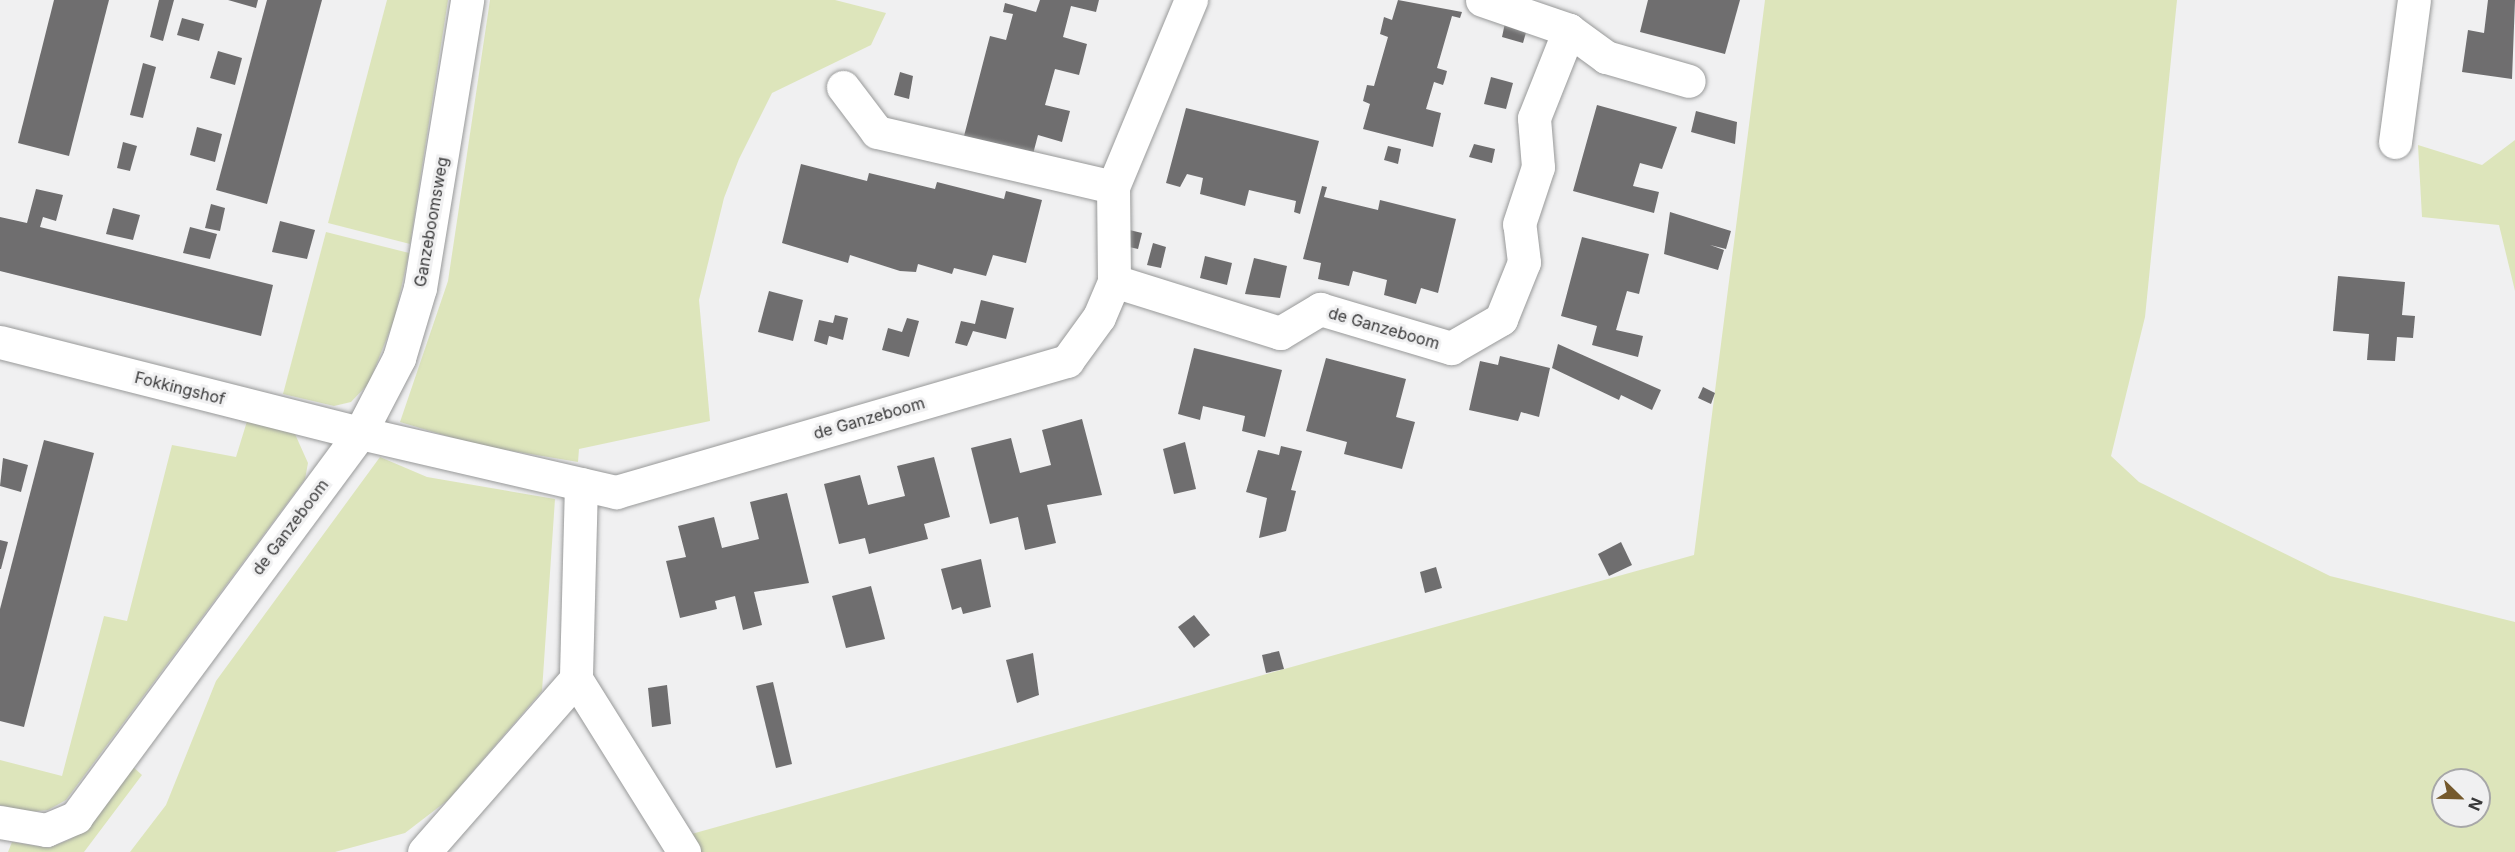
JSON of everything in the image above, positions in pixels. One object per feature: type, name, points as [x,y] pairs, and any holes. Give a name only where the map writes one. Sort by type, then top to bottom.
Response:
[{"type":"street","name":"Ganzeboomsweg","points":[[360,433],[399,358],[420,288],[467,0]]},
{"type":"street","name":"de Ganzeboom","points":[[0,822],[46,830],[76,817],[360,433],[616,492],[1067,361],[1099,317],[1113,281],[1113,187],[1191,0]]},
{"type":"street","points":[[1482,0],[1569,30],[1606,57],[1689,81]]},
{"type":"street","points":[[2395,142],[2414,0]]},
{"type":"street","name":"de Ganzeboom","points":[[1113,281],[1280,333],[1320,309],[1451,348],[1501,319],[1524,262],[1519,224],[1538,167],[1534,118],[1569,30]]},
{"type":"street","points":[[843,87],[877,132],[1113,187]]},
{"type":"street","name":"Fokkingshof","points":[[0,342],[360,433]]},
{"type":"street","points":[[581,483],[576,679],[684,852]]},
{"type":"street","points":[[424,852],[576,679]]},
{"type":"green space","points":[[387,0],[448,0],[410,244],[328,223]]},
{"type":"green space","points":[[490,0],[835,0],[886,13],[871,45],[772,93],[739,159],[724,198],[699,300],[710,421],[579,449],[578,462],[477,445],[400,422],[448,281]]},
{"type":"green space","points":[[1765,0],[2177,0],[2145,317],[2111,456],[2139,482],[2330,576],[2515,622],[2515,852],[697,852],[688,835],[1694,555]]},
{"type":"green space","points":[[2515,140],[2515,291],[2499,225],[2422,217],[2418,145],[2482,165]]},
{"type":"green space","points":[[326,232],[409,253],[394,320],[369,383],[351,402],[334,406],[283,394]]},
{"type":"green space","points":[[248,418],[295,434],[308,463],[305,479],[66,800],[48,810],[28,812],[0,805],[0,760],[62,776],[104,616],[127,621],[172,445],[236,457]]},
{"type":"green space","points":[[380,457],[427,477],[555,499],[542,691],[448,800],[405,833],[335,852],[130,852],[166,805],[216,681]]},
{"type":"green space","points":[[132,766],[142,775],[84,852],[8,852],[12,842],[49,848],[71,839]]},
{"type":"building","points":[[54,0],[109,0],[69,156],[18,143]]},
{"type":"building","points":[[159,0],[174,0],[163,41],[150,37]]},
{"type":"building","points":[[228,0],[258,0],[256,8]]},
{"type":"building","points":[[267,0],[322,0],[267,204],[216,190]]},
{"type":"building","points":[[1040,0],[1099,0],[1096,12],[1071,6],[1063,37],[1087,44],[1083,60],[1079,75],[1055,69],[1045,105],[1070,111],[1062,142],[1038,135],[1033,154],[964,136],[990,36],[1006,40],[1013,14],[1003,12],[1005,3],[1036,12]]},
{"type":"building","points":[[1398,0],[1462,12],[1460,18],[1452,16],[1437,68],[1447,71],[1445,79],[1443,85],[1434,82],[1426,109],[1441,113],[1433,147],[1363,129],[1370,104],[1363,101],[1367,85],[1374,86],[1388,37],[1380,34],[1384,17],[1392,20]]},
{"type":"building","points":[[1648,0],[1740,0],[1725,54],[1640,32]]},
{"type":"building","points":[[2488,0],[2515,0],[2512,79],[2462,72],[2468,30],[2484,33]]},
{"type":"building","points":[[182,18],[204,24],[199,41],[177,35]]},
{"type":"building","points":[[1505,23],[1527,29],[1523,43],[1502,37]]},
{"type":"building","points":[[218,51],[242,58],[235,85],[210,78]]},
{"type":"building","points":[[143,63],[156,67],[143,118],[130,115]]},
{"type":"building","points":[[900,72],[913,76],[909,99],[894,95]]},
{"type":"building","points":[[1491,77],[1513,83],[1506,109],[1484,104]]},
{"type":"building","points":[[1597,105],[1677,127],[1662,169],[1640,163],[1633,186],[1659,192],[1654,213],[1573,191]]},
{"type":"building","points":[[1186,108],[1319,141],[1300,214],[1294,212],[1296,201],[1249,190],[1245,206],[1200,194],[1203,178],[1187,174],[1180,187],[1166,183]]},
{"type":"building","points":[[1696,111],[1737,122],[1735,144],[1691,132]]},
{"type":"building","points":[[197,127],[222,134],[215,162],[190,155]]},
{"type":"building","points":[[123,142],[137,146],[130,171],[117,168]]},
{"type":"building","points":[[1474,144],[1495,149],[1492,163],[1469,157]]},
{"type":"building","points":[[1388,146],[1401,149],[1398,164],[1384,160]]},
{"type":"building","points":[[801,164],[867,181],[869,173],[935,189],[937,182],[1004,199],[1006,191],[1042,200],[1026,263],[993,255],[986,276],[954,268],[952,274],[918,264],[916,272],[900,271],[850,255],[848,263],[782,243]]},
{"type":"building","points":[[1322,186],[1327,187],[1324,197],[1378,210],[1380,200],[1456,219],[1438,293],[1421,288],[1416,304],[1384,295],[1387,280],[1353,271],[1349,286],[1318,279],[1321,263],[1303,259]]},
{"type":"building","points":[[36,189],[63,195],[56,221],[43,217],[40,227],[273,285],[261,336],[0,271],[0,217],[27,223]]},
{"type":"building","points":[[211,204],[225,208],[220,231],[205,228]]},
{"type":"building","points":[[113,208],[140,215],[133,240],[106,234]]},
{"type":"building","points":[[1670,212],[1731,231],[1726,249],[1710,245],[1724,250],[1718,270],[1664,254]]},
{"type":"building","points":[[280,221],[315,230],[307,259],[272,252]]},
{"type":"building","points":[[190,227],[217,234],[210,259],[183,253]]},
{"type":"building","points":[[1121,228],[1142,233],[1138,249],[1116,244]]},
{"type":"building","points":[[1582,237],[1649,254],[1639,294],[1627,291],[1616,330],[1643,336],[1638,357],[1592,345],[1597,326],[1561,316]]},
{"type":"building","points":[[1153,243],[1166,247],[1161,268],[1147,265]]},
{"type":"building","points":[[1205,256],[1232,263],[1227,285],[1200,278]]},
{"type":"building","points":[[1254,258],[1287,266],[1280,298],[1245,294]]},
{"type":"building","points":[[2338,276],[2405,282],[2402,315],[2415,316],[2413,338],[2397,337],[2395,361],[2367,360],[2369,334],[2333,331]]},
{"type":"building","points":[[769,291],[803,300],[793,341],[758,332]]},
{"type":"building","points":[[981,300],[1014,308],[1006,339],[973,331],[967,346],[955,343],[961,321],[975,324]]},
{"type":"building","points":[[835,315],[848,318],[843,340],[829,336],[827,345],[814,341],[819,320],[833,323]]},
{"type":"building","points":[[907,318],[919,321],[909,357],[882,350],[888,328],[902,332]]},
{"type":"building","points":[[1558,344],[1661,390],[1652,410],[1621,395],[1619,400],[1552,368]]},
{"type":"building","points":[[1194,348],[1282,370],[1265,437],[1242,431],[1245,416],[1203,406],[1200,420],[1178,414]]},
{"type":"building","points":[[1500,356],[1550,368],[1539,417],[1521,412],[1518,421],[1469,410],[1480,361],[1498,365]]},
{"type":"building","points":[[1326,358],[1406,379],[1396,417],[1415,422],[1402,469],[1344,454],[1347,442],[1306,431]]},
{"type":"building","points":[[1703,387],[1715,393],[1711,404],[1698,398]]},
{"type":"building","points":[[1082,419],[1102,495],[1047,505],[1056,543],[1025,550],[1018,517],[990,524],[971,448],[1011,438],[1020,473],[1051,465],[1042,430]]},
{"type":"building","points":[[44,440],[94,453],[24,727],[0,721],[0,609]]},
{"type":"building","points":[[1185,442],[1196,489],[1174,494],[1163,449]]},
{"type":"building","points":[[1281,446],[1302,451],[1291,490],[1296,491],[1286,531],[1259,538],[1267,498],[1246,492],[1258,450],[1279,455]]},
{"type":"building","points":[[934,457],[950,517],[924,524],[928,539],[869,554],[865,538],[839,544],[824,484],[860,475],[868,505],[905,496],[897,466]]},
{"type":"building","points":[[3,458],[28,465],[21,492],[0,486]]},
{"type":"building","points":[[787,493],[809,583],[754,592],[762,625],[743,630],[735,596],[715,601],[717,609],[680,618],[666,561],[686,557],[678,526],[714,517],[722,548],[759,539],[750,502]]},
{"type":"building","points":[[0,540],[8,542],[1,569],[0,569]]},
{"type":"building","points":[[1621,542],[1632,565],[1609,576],[1598,554]]},
{"type":"building","points":[[981,559],[991,607],[963,614],[961,607],[952,610],[941,569]]},
{"type":"building","points":[[1436,567],[1442,588],[1425,593],[1420,572]]},
{"type":"building","points":[[871,586],[885,639],[846,648],[832,596]]},
{"type":"building","points":[[1194,615],[1210,635],[1194,648],[1178,627]]},
{"type":"building","points":[[1279,651],[1284,669],[1266,673],[1262,655]]},
{"type":"building","points":[[1033,653],[1039,695],[1017,703],[1006,660]]},
{"type":"building","points":[[773,682],[792,764],[776,768],[756,686]]},
{"type":"building","points":[[667,685],[671,724],[652,727],[648,688]]}]
